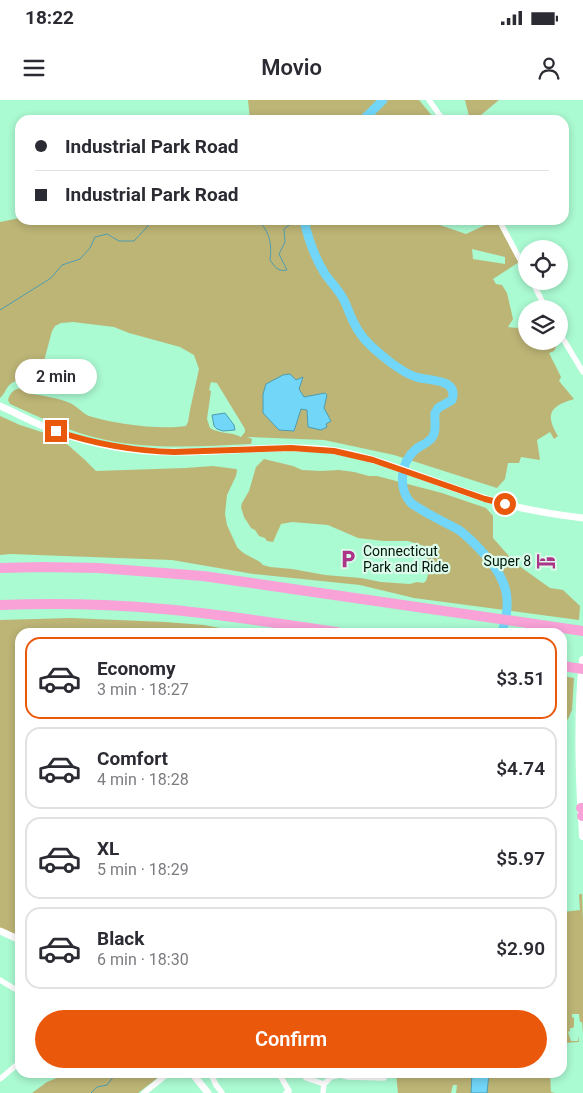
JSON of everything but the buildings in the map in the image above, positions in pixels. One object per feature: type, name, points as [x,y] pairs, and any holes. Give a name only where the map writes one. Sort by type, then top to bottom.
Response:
[{"type":"highway","points":[[0,568],[99,568],[184,574],[560,628]]},
{"type":"highway","points":[[0,605],[70,604],[145,607],[205,613],[309,628]]},
{"type":"highway","points":[[567,629],[580,631]]},
{"type":"main road","points":[[583,660],[579,719],[583,836]]},
{"type":"street","points":[[428,100],[440,115]]},
{"type":"street","points":[[502,225],[518,255]]},
{"type":"street","points":[[568,347],[583,372]]},
{"type":"street","points":[[0,406],[56,431],[122,448],[174,452],[286,448],[344,453],[505,504],[535,511],[583,518]]},
{"type":"street","points":[[0,931],[15,938]]},
{"type":"street","points":[[0,980],[15,989]]},
{"type":"street","points":[[0,1078],[15,1066]]},
{"type":"street","points":[[144,1093],[163,1078]]},
{"type":"street","points":[[196,1078],[208,1093]]},
{"type":"street","points":[[213,1078],[222,1093]]},
{"type":"street","points":[[281,1078],[288,1091],[286,1093]]},
{"type":"street","points":[[306,1078],[324,1084]]},
{"type":"street","points":[[324,1084],[330,1078]]},
{"type":"street","points":[[323,1093],[325,1089],[324,1084]]},
{"type":"shaded area","points":[[248,100],[419,100],[431,115],[250,115]]},
{"type":"shaded area","points":[[465,100],[499,100],[481,115],[469,115]]},
{"type":"shaded area","points":[[15,219],[15,225],[440,225],[466,234],[485,225],[499,225],[518,260],[518,263],[493,279],[496,284],[502,285],[507,293],[513,319],[508,327],[518,327],[518,350],[554,350],[549,353],[561,377],[559,381],[574,399],[560,404],[552,412],[551,422],[558,436],[554,439],[550,432],[537,440],[540,460],[521,457],[519,463],[508,463],[505,479],[497,488],[394,455],[324,440],[247,437],[252,439],[251,444],[160,446],[106,440],[57,425],[10,404],[8,400],[15,390],[21,388],[29,389],[33,390],[32,394],[65,401],[73,404],[86,415],[100,419],[150,427],[186,426],[199,369],[194,355],[180,347],[114,327],[73,322],[61,323],[55,326],[40,376],[36,375],[35,381],[23,380],[13,382],[0,398],[0,222]],"holes":[[[472,249],[505,257],[505,264],[473,259]],[[211,382],[217,383],[245,429],[241,437],[210,428],[207,419]]]},
{"type":"shaded area","points":[[0,416],[20,425],[60,438],[96,471],[213,466],[236,469],[236,476],[227,495],[225,514],[227,525],[237,547],[241,551],[263,565],[270,567],[381,582],[410,584],[426,581],[428,572],[424,546],[408,541],[358,538],[328,525],[292,522],[281,524],[273,542],[259,536],[244,517],[241,507],[249,491],[256,467],[264,459],[302,470],[339,470],[377,476],[442,493],[486,508],[493,516],[493,538],[515,563],[550,588],[563,590],[580,606],[579,620],[414,598],[360,585],[253,574],[172,560],[0,555]]},
{"type":"shaded area","points":[[71,618],[165,622],[220,628],[15,628],[15,934],[0,928],[0,620]]},
{"type":"shaded area","points":[[567,677],[574,678],[572,710],[568,719]]},
{"type":"shaded area","points":[[582,894],[583,921],[583,1033],[579,1014],[572,1014],[574,1026],[568,1032],[571,1041],[578,1041],[579,1036],[579,1042],[567,1043],[567,912],[580,910],[579,895]]},
{"type":"shaded area","points":[[57,1078],[158,1078],[138,1093],[32,1093],[47,1082]]},
{"type":"shaded area","points":[[396,1078],[472,1078],[471,1093],[456,1093],[457,1085],[453,1085],[451,1093],[398,1093]]},
{"type":"shaded area","points":[[488,1078],[550,1078],[551,1092],[555,1093],[487,1093]]},
{"type":"water","points":[[290,374],[296,380],[303,377],[299,389],[304,397],[325,393],[327,395],[324,408],[331,421],[326,424],[327,427],[321,430],[308,427],[307,410],[301,409],[294,431],[279,430],[263,413],[263,394],[266,384],[283,375]]},
{"type":"water","points":[[225,413],[234,425],[235,430],[223,431],[214,426],[212,415]]},
{"type":"water","points":[[472,1078],[488,1078],[487,1093],[471,1093]]},
{"type":"waterway","points":[[368,115],[383,100]]},
{"type":"waterway","points":[[0,310],[51,278],[62,265],[80,259],[90,248],[95,237],[107,234],[119,241],[134,241],[148,225]]},
{"type":"waterway","points":[[262,225],[269,238],[270,260],[281,270],[287,270],[279,254],[285,242],[284,229],[289,225]]},
{"type":"waterway","points":[[305,225],[318,261],[343,298],[357,329],[365,340],[384,358],[405,373],[441,382],[451,388],[453,393],[452,400],[438,408],[435,413],[435,430],[432,438],[415,450],[406,462],[402,476],[404,491],[411,503],[467,536],[494,566],[500,575],[506,592],[507,611],[503,628]]},
{"type":"waterway","points":[[91,1093],[97,1087],[107,1085],[112,1078]]},
{"type":"place","name":"Connecticut Park and Ride","points":[[348,559]]},
{"type":"place","name":"Super 8","points":[[546,561]]},
{"type":"route","points":[[56,431],[106,445],[156,452],[291,448],[334,451],[373,460],[485,499],[505,504]]}]
